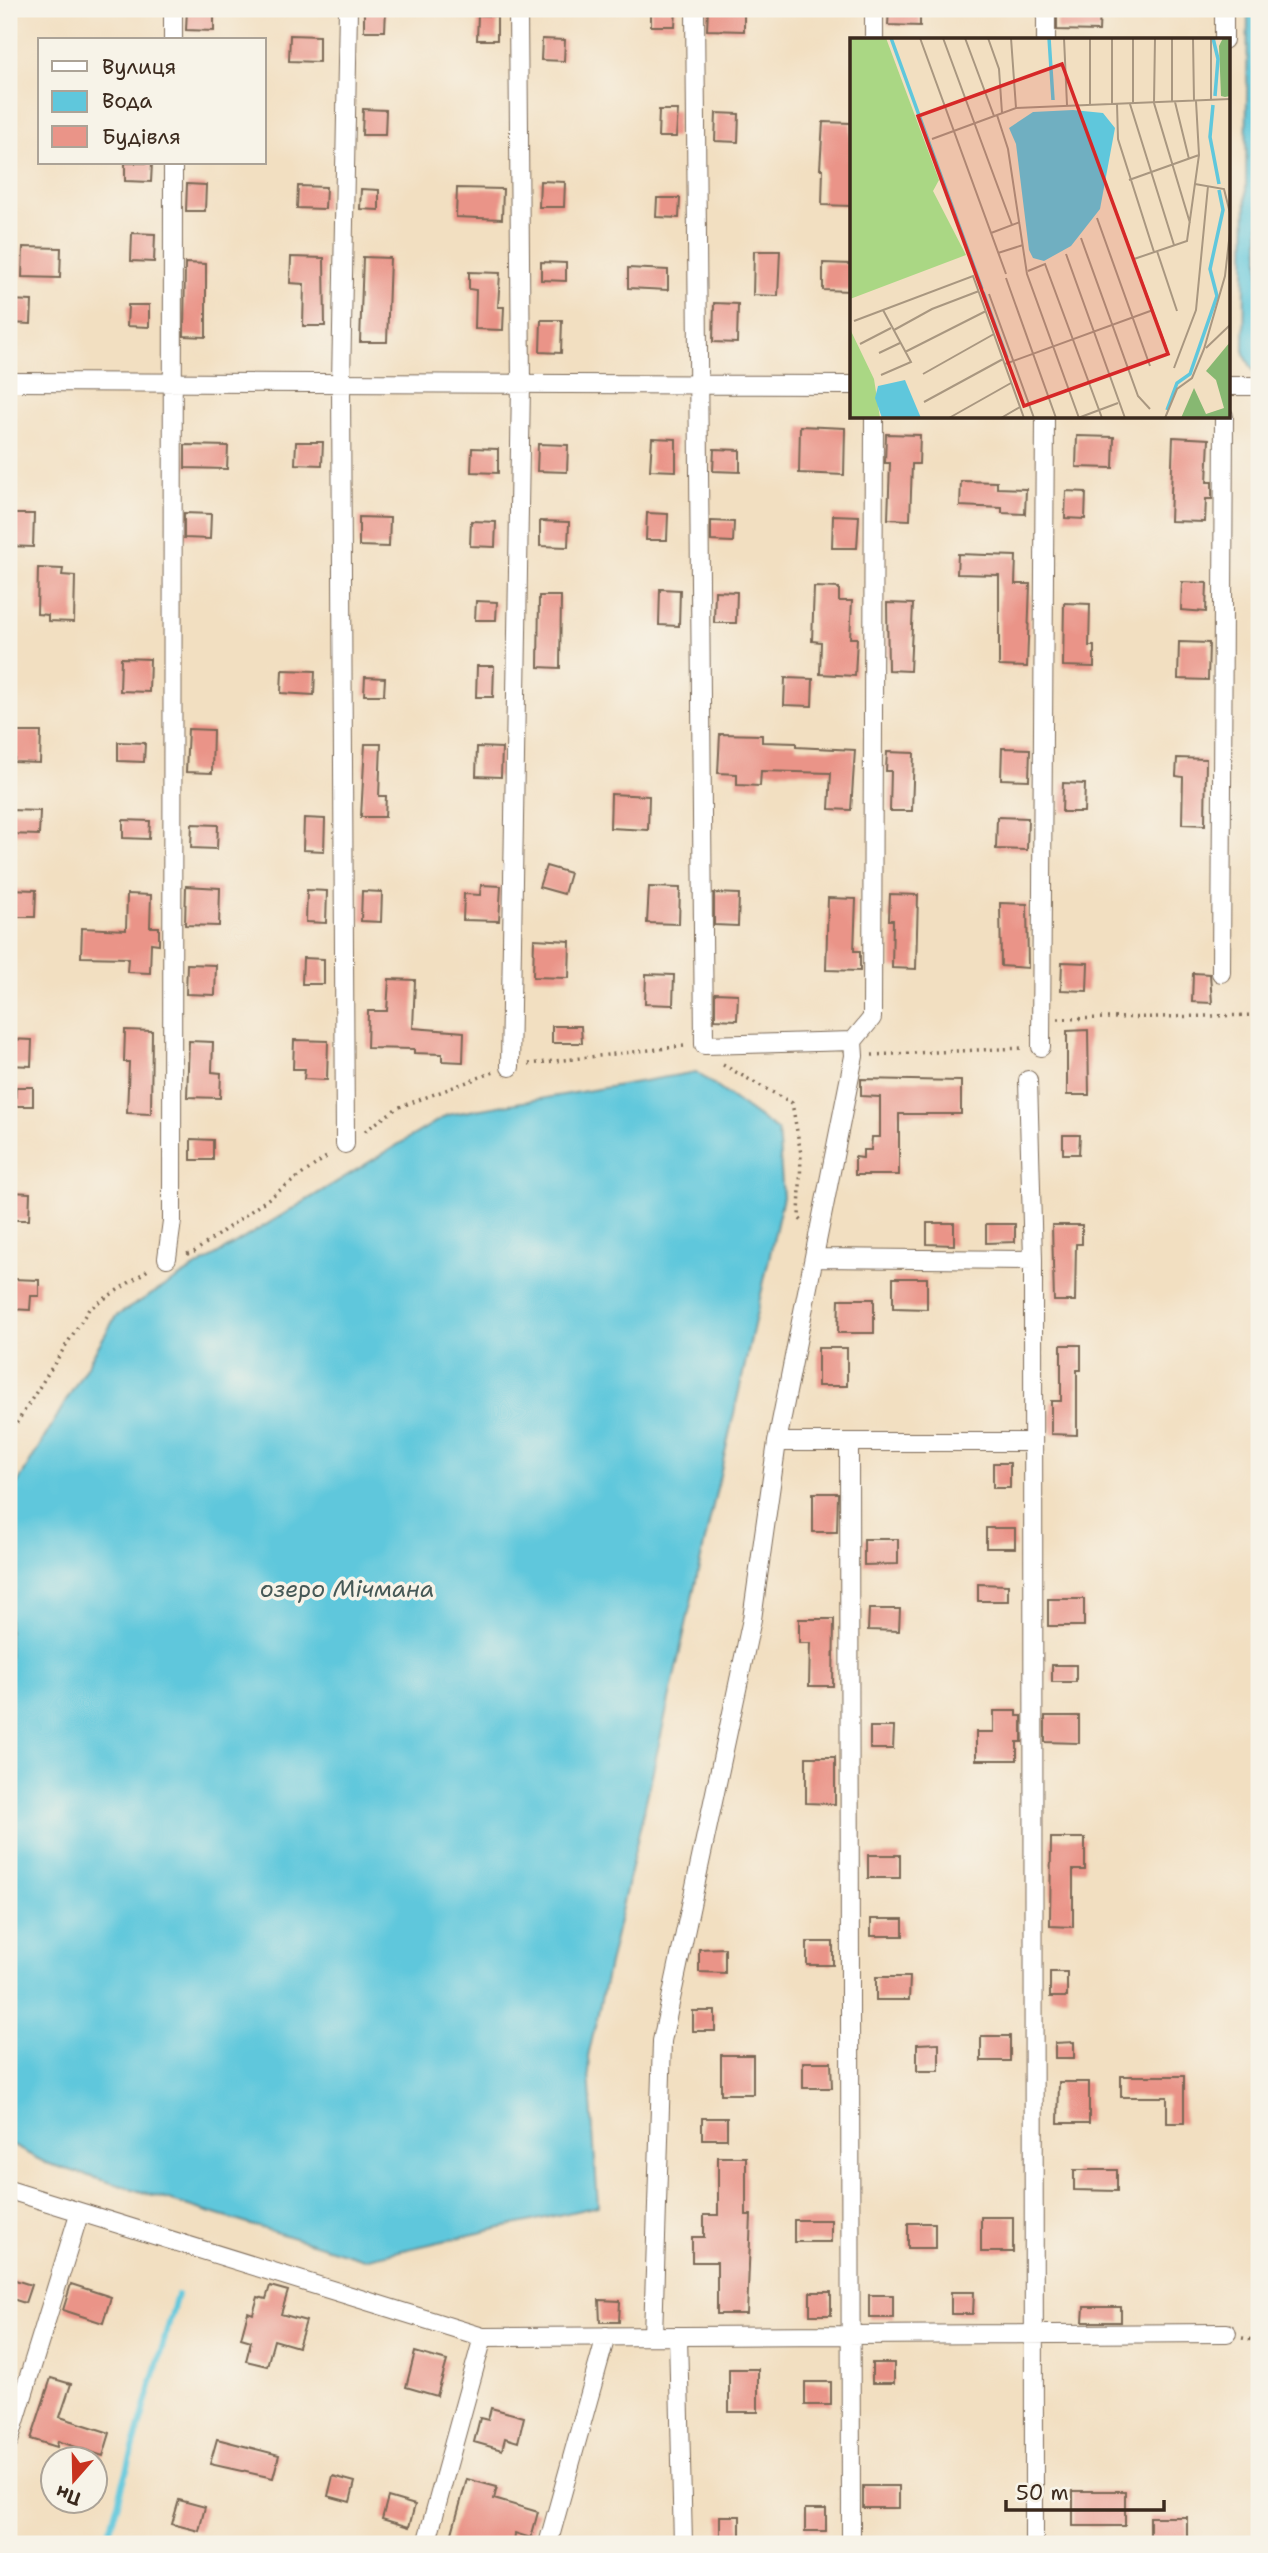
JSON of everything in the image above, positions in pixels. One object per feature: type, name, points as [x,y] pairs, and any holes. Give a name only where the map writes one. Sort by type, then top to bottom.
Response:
[{"type":"street","points":[[173,9],[173,38]]},
{"type":"street","points":[[345,1144],[341,383],[348,9]]},
{"type":"street","points":[[510,1067],[521,384],[518,9]]},
{"type":"street","points":[[695,9],[699,1048],[853,1048]]},
{"type":"street","points":[[874,9],[874,38]]},
{"type":"street","points":[[1046,9],[1046,38]]},
{"type":"street","points":[[1223,9],[1224,38]]},
{"type":"street","points":[[167,1258],[172,1221],[173,164]]},
{"type":"street","points":[[9,382],[850,385]]},
{"type":"street","points":[[1230,386],[1259,386]]},
{"type":"street","points":[[653,2336],[662,2041],[752,1619],[777,1442],[817,1250],[853,1048],[872,1018],[874,418]]},
{"type":"street","points":[[1041,1047],[1045,418]]},
{"type":"street","points":[[1222,973],[1224,418]]},
{"type":"street","points":[[1028,1080],[1033,1260],[1034,2544]]},
{"type":"street","points":[[817,1250],[1033,1260]]},
{"type":"street","points":[[777,1442],[1033,1442]]},
{"type":"street","points":[[849,1442],[851,2544]]},
{"type":"street","points":[[9,2190],[79,2214],[483,2337],[1227,2333]]},
{"type":"street","points":[[9,2441],[79,2214]]},
{"type":"street","points":[[548,2544],[606,2336]]},
{"type":"street","points":[[678,2336],[682,2544]]},
{"type":"street","points":[[426,2544],[483,2337]]},
{"type":"path","points":[[1042,1020],[1259,1015]]},
{"type":"path","points":[[9,1435],[89,1309],[167,1258],[194,1252],[397,1108],[510,1067],[684,1046],[699,1048]]},
{"type":"path","points":[[684,1046],[699,1048]]},
{"type":"path","points":[[853,1048],[1041,1047]]},
{"type":"path","points":[[717,1062],[792,1103],[801,1154],[799,1218],[817,1250]]},
{"type":"path","points":[[1252,2341],[1259,2341]]},
{"type":"water","points":[[1248,9],[1259,9],[1259,366],[1253,370],[1244,354]]},
{"type":"water","name":"озеро Мічмана","points":[[696,1072],[778,1131],[783,1197],[588,2057],[598,2206],[364,2259],[46,2163],[9,2144],[9,1498],[116,1316],[447,1115]]},
{"type":"building","points":[[187,9],[214,9],[214,31],[186,30]]},
{"type":"building","points":[[364,9],[386,9],[385,31],[364,31]]},
{"type":"building","points":[[651,9],[676,9],[675,26],[651,26]]},
{"type":"building","points":[[708,9],[744,9],[744,31],[707,30]]},
{"type":"building","points":[[889,9],[920,9],[920,26],[888,25]]},
{"type":"building","points":[[1057,9],[1100,9],[1099,31],[1057,30]]},
{"type":"building","points":[[478,15],[497,16],[497,40],[477,40]]},
{"type":"building","points":[[290,35],[319,36],[319,62],[289,61]]},
{"type":"building","points":[[542,39],[565,40],[564,61],[541,60]]},
{"type":"building","points":[[363,109],[386,110],[385,135],[362,135]]},
{"type":"building","points":[[659,110],[678,110],[676,137],[658,137]]},
{"type":"building","points":[[716,113],[739,114],[738,142],[715,141]]},
{"type":"building","points":[[823,122],[850,123],[850,206],[822,205],[823,169],[820,169]]},
{"type":"building","points":[[125,164],[152,164],[151,182],[125,181]]},
{"type":"building","points":[[540,181],[565,182],[564,207],[539,207]]},
{"type":"building","points":[[187,184],[206,185],[205,211],[186,211]]},
{"type":"building","points":[[298,186],[326,187],[325,209],[297,208]]},
{"type":"building","points":[[457,188],[503,189],[502,219],[456,217]]},
{"type":"building","points":[[361,189],[379,190],[379,210],[360,209]]},
{"type":"building","points":[[657,198],[680,198],[679,218],[656,217]]},
{"type":"building","points":[[132,233],[155,234],[154,262],[131,261]]},
{"type":"building","points":[[23,247],[61,248],[60,278],[22,277]]},
{"type":"building","points":[[754,251],[780,251],[778,296],[753,295]]},
{"type":"building","points":[[291,257],[324,258],[325,326],[303,326],[304,284],[290,283]]},
{"type":"building","points":[[363,257],[390,258],[387,342],[360,342]]},
{"type":"building","points":[[541,262],[566,263],[566,281],[541,280]]},
{"type":"building","points":[[185,263],[206,264],[206,337],[184,336]]},
{"type":"building","points":[[823,263],[850,264],[850,291],[823,290]]},
{"type":"building","points":[[628,268],[668,270],[668,290],[628,288]]},
{"type":"building","points":[[469,272],[500,273],[498,307],[504,307],[503,330],[475,329],[476,290],[469,289]]},
{"type":"building","points":[[9,300],[32,301],[31,324],[9,323]]},
{"type":"building","points":[[714,303],[738,304],[737,343],[713,342]]},
{"type":"building","points":[[128,305],[149,305],[149,327],[127,326]]},
{"type":"building","points":[[541,320],[562,320],[561,353],[540,352]]},
{"type":"building","points":[[800,426],[845,428],[844,475],[799,473]]},
{"type":"building","points":[[886,434],[920,435],[919,464],[912,464],[910,520],[888,519],[890,463],[885,463]]},
{"type":"building","points":[[1077,436],[1114,437],[1113,468],[1076,467]]},
{"type":"building","points":[[1173,437],[1209,439],[1207,482],[1212,482],[1212,499],[1206,499],[1205,522],[1170,521]]},
{"type":"building","points":[[652,438],[676,439],[676,471],[650,470]]},
{"type":"building","points":[[296,442],[323,442],[322,465],[295,464]]},
{"type":"building","points":[[538,444],[568,445],[567,472],[537,471]]},
{"type":"building","points":[[185,445],[228,446],[227,469],[185,468]]},
{"type":"building","points":[[472,448],[498,449],[498,473],[471,472]]},
{"type":"building","points":[[714,449],[740,450],[740,472],[713,471]]},
{"type":"building","points":[[961,481],[997,482],[997,488],[1026,489],[1025,514],[1002,513],[1002,508],[960,506]]},
{"type":"building","points":[[1066,491],[1086,492],[1085,519],[1065,518]]},
{"type":"building","points":[[184,513],[211,514],[210,539],[184,538]]},
{"type":"building","points":[[647,513],[668,514],[667,540],[646,540]]},
{"type":"building","points":[[14,514],[34,514],[33,547],[9,546],[9,522],[14,523]]},
{"type":"building","points":[[833,515],[859,516],[857,548],[832,548]]},
{"type":"building","points":[[359,517],[390,518],[389,547],[359,546]]},
{"type":"building","points":[[471,521],[496,522],[495,547],[470,546]]},
{"type":"building","points":[[540,521],[569,522],[568,547],[540,546]]},
{"type":"building","points":[[711,521],[734,522],[733,542],[711,541]]},
{"type":"building","points":[[958,554],[1016,556],[1015,584],[1030,584],[1027,667],[999,666],[999,575],[957,574]]},
{"type":"building","points":[[38,568],[63,569],[62,575],[75,576],[74,622],[48,621],[48,615],[37,614]]},
{"type":"building","points":[[1182,582],[1207,583],[1206,612],[1181,610]]},
{"type":"building","points":[[814,587],[839,588],[839,601],[852,601],[850,638],[857,638],[855,676],[820,674],[821,642],[812,641]]},
{"type":"building","points":[[660,589],[680,590],[679,626],[659,625]]},
{"type":"building","points":[[715,591],[737,592],[736,623],[714,623]]},
{"type":"building","points":[[539,596],[561,596],[560,668],[538,667]]},
{"type":"building","points":[[476,601],[497,602],[496,620],[475,620]]},
{"type":"building","points":[[887,603],[913,604],[910,671],[888,670]]},
{"type":"building","points":[[1064,603],[1090,604],[1089,646],[1094,646],[1094,667],[1063,666]]},
{"type":"building","points":[[1179,642],[1209,643],[1208,680],[1178,679]]},
{"type":"building","points":[[121,658],[150,659],[149,692],[120,691]]},
{"type":"building","points":[[477,666],[494,666],[493,697],[476,697]]},
{"type":"building","points":[[282,670],[315,671],[314,695],[281,693]]},
{"type":"building","points":[[365,677],[385,678],[384,695],[364,695]]},
{"type":"building","points":[[785,678],[813,679],[812,706],[784,705]]},
{"type":"building","points":[[188,729],[213,730],[212,773],[186,772]]},
{"type":"building","points":[[16,732],[41,732],[40,763],[14,762]]},
{"type":"building","points":[[720,734],[762,735],[762,742],[796,743],[796,747],[855,750],[851,810],[829,809],[831,773],[761,771],[760,786],[737,785],[737,774],[718,773]]},
{"type":"building","points":[[118,742],[145,743],[144,762],[118,761]]},
{"type":"building","points":[[365,744],[381,744],[379,796],[386,796],[385,817],[361,817]]},
{"type":"building","points":[[477,747],[502,748],[501,777],[476,776]]},
{"type":"building","points":[[1002,748],[1030,749],[1029,780],[1001,779]]},
{"type":"building","points":[[887,752],[914,753],[912,811],[890,811],[891,771],[886,771]]},
{"type":"building","points":[[1177,758],[1206,759],[1205,825],[1182,824],[1183,777],[1176,776]]},
{"type":"building","points":[[1063,783],[1085,784],[1084,812],[1062,812]]},
{"type":"building","points":[[611,794],[649,796],[648,830],[610,828]]},
{"type":"building","points":[[10,810],[40,811],[39,835],[9,834]]},
{"type":"building","points":[[997,817],[1028,818],[1027,850],[996,849]]},
{"type":"building","points":[[304,818],[325,819],[324,851],[303,850]]},
{"type":"building","points":[[123,820],[150,821],[149,839],[123,838]]},
{"type":"building","points":[[192,824],[218,825],[217,849],[191,848]]},
{"type":"building","points":[[546,866],[570,873],[564,894],[539,887]]},
{"type":"building","points":[[481,885],[501,886],[499,921],[463,920],[464,894],[480,895]]},
{"type":"building","points":[[186,886],[220,888],[219,926],[185,925]]},
{"type":"building","points":[[649,887],[680,888],[679,924],[647,923]]},
{"type":"building","points":[[9,889],[36,890],[35,917],[9,917]]},
{"type":"building","points":[[307,890],[327,891],[326,923],[306,922]]},
{"type":"building","points":[[362,891],[382,892],[381,922],[361,921]]},
{"type":"building","points":[[714,893],[739,894],[738,926],[714,925]]},
{"type":"building","points":[[127,894],[151,895],[150,927],[159,927],[159,944],[151,943],[150,973],[127,972],[128,958],[81,957],[82,928],[126,930]]},
{"type":"building","points":[[890,894],[918,895],[916,969],[892,968],[893,920],[889,920]]},
{"type":"building","points":[[828,898],[856,899],[854,951],[860,951],[860,971],[826,970]]},
{"type":"building","points":[[1000,903],[1027,904],[1028,968],[1001,966]]},
{"type":"building","points":[[534,939],[570,941],[569,978],[533,977]]},
{"type":"building","points":[[303,958],[324,959],[324,984],[302,984]]},
{"type":"building","points":[[1062,962],[1088,963],[1087,991],[1061,990]]},
{"type":"building","points":[[187,964],[216,965],[215,995],[186,994]]},
{"type":"building","points":[[1193,973],[1210,974],[1212,1003],[1192,1002]]},
{"type":"building","points":[[646,974],[674,975],[673,1005],[645,1004]]},
{"type":"building","points":[[389,979],[415,980],[413,1028],[464,1032],[463,1062],[442,1061],[442,1054],[414,1053],[414,1049],[367,1048],[368,1011],[387,1011]]},
{"type":"building","points":[[715,993],[738,994],[737,1020],[715,1019]]},
{"type":"building","points":[[552,1026],[581,1026],[582,1043],[552,1043]]},
{"type":"building","points":[[125,1030],[152,1031],[151,1114],[127,1113],[129,1062],[124,1062]]},
{"type":"building","points":[[1088,1030],[1089,1095],[1067,1095],[1067,1031]]},
{"type":"building","points":[[9,1039],[32,1040],[31,1066],[9,1065]]},
{"type":"building","points":[[294,1040],[328,1041],[327,1080],[304,1079],[305,1069],[293,1069]]},
{"type":"building","points":[[189,1041],[213,1042],[212,1072],[221,1073],[220,1098],[187,1097]]},
{"type":"building","points":[[861,1079],[961,1081],[961,1114],[899,1114],[899,1175],[855,1175],[855,1157],[863,1158],[863,1150],[871,1150],[872,1137],[880,1137],[880,1097],[861,1096]]},
{"type":"building","points":[[16,1087],[33,1087],[33,1106],[15,1106]]},
{"type":"building","points":[[1063,1135],[1080,1135],[1079,1154],[1063,1154]]},
{"type":"building","points":[[191,1139],[213,1140],[213,1160],[191,1160]]},
{"type":"building","points":[[11,1192],[30,1193],[29,1220],[10,1220]]},
{"type":"building","points":[[927,1223],[954,1223],[954,1245],[927,1244]]},
{"type":"building","points":[[986,1224],[1015,1224],[1015,1242],[986,1243]]},
{"type":"building","points":[[1052,1225],[1082,1225],[1082,1244],[1076,1244],[1075,1301],[1054,1301]]},
{"type":"building","points":[[893,1278],[927,1278],[927,1309],[893,1308]]},
{"type":"building","points":[[11,1279],[39,1280],[39,1296],[31,1296],[30,1310],[10,1309]]},
{"type":"building","points":[[839,1299],[874,1299],[874,1333],[838,1333]]},
{"type":"building","points":[[1061,1345],[1081,1345],[1081,1370],[1077,1370],[1077,1435],[1051,1434],[1051,1401],[1061,1401]]},
{"type":"building","points":[[818,1348],[847,1348],[847,1386],[818,1386]]},
{"type":"building","points":[[993,1463],[1010,1463],[1010,1488],[993,1488]]},
{"type":"building","points":[[813,1493],[838,1493],[837,1532],[813,1532]]},
{"type":"building","points":[[986,1528],[1015,1528],[1015,1548],[986,1548]]},
{"type":"building","points":[[864,1539],[898,1539],[898,1564],[864,1565]]},
{"type":"building","points":[[978,1584],[1008,1585],[1008,1601],[978,1601]]},
{"type":"building","points":[[1048,1599],[1084,1599],[1084,1626],[1048,1626]]},
{"type":"building","points":[[869,1609],[900,1609],[899,1631],[868,1630]]},
{"type":"building","points":[[799,1619],[834,1619],[833,1686],[809,1686],[810,1643],[799,1643]]},
{"type":"building","points":[[1052,1665],[1076,1665],[1076,1682],[1052,1682]]},
{"type":"building","points":[[994,1711],[1017,1711],[1017,1716],[1022,1716],[1022,1742],[1017,1742],[1017,1760],[976,1760],[976,1732],[994,1732]]},
{"type":"building","points":[[1045,1716],[1079,1716],[1079,1743],[1045,1742]]},
{"type":"building","points":[[870,1727],[894,1727],[893,1749],[870,1749]]},
{"type":"building","points":[[806,1757],[835,1757],[835,1804],[806,1803]]},
{"type":"building","points":[[1051,1838],[1085,1838],[1085,1870],[1073,1870],[1073,1927],[1050,1926]]},
{"type":"building","points":[[868,1855],[900,1855],[900,1878],[868,1878]]},
{"type":"building","points":[[871,1919],[903,1919],[903,1936],[871,1936]]},
{"type":"building","points":[[807,1942],[833,1942],[833,1965],[807,1965]]},
{"type":"building","points":[[725,1948],[725,1973],[699,1972],[699,1949]]},
{"type":"building","points":[[1050,1972],[1067,1972],[1067,1997],[1050,1997]]},
{"type":"building","points":[[876,1977],[910,1977],[909,2000],[876,2000]]},
{"type":"building","points":[[693,2011],[715,2011],[715,2031],[693,2031]]},
{"type":"building","points":[[981,2036],[1010,2036],[1010,2061],[981,2061]]},
{"type":"building","points":[[1074,2042],[1074,2058],[1055,2058],[1055,2043]]},
{"type":"building","points":[[939,2043],[939,2071],[917,2071],[917,2044]]},
{"type":"building","points":[[721,2055],[753,2055],[753,2094],[721,2094]]},
{"type":"building","points":[[803,2062],[831,2062],[832,2088],[803,2088]]},
{"type":"building","points":[[1121,2076],[1184,2076],[1184,2123],[1167,2123],[1167,2097],[1121,2097]]},
{"type":"building","points":[[1059,2082],[1089,2082],[1089,2123],[1058,2123]]},
{"type":"building","points":[[702,2118],[727,2118],[727,2139],[702,2139]]},
{"type":"building","points":[[718,2157],[746,2157],[746,2215],[751,2215],[747,2314],[717,2314],[717,2262],[692,2262],[692,2237],[704,2237],[704,2215],[718,2215]]},
{"type":"building","points":[[1074,2170],[1117,2170],[1117,2191],[1074,2190]]},
{"type":"building","points":[[981,2217],[1013,2217],[1013,2252],[981,2252]]},
{"type":"building","points":[[794,2220],[831,2220],[831,2242],[794,2242]]},
{"type":"building","points":[[908,2223],[935,2223],[935,2248],[908,2248]]},
{"type":"building","points":[[9,2278],[31,2285],[25,2303],[9,2298]]},
{"type":"building","points":[[71,2284],[111,2297],[103,2323],[63,2310]]},
{"type":"building","points":[[270,2286],[288,2291],[281,2314],[306,2321],[298,2347],[274,2340],[267,2366],[246,2361],[251,2341],[241,2338],[248,2312],[253,2314],[258,2297],[266,2299]]},
{"type":"building","points":[[810,2292],[831,2292],[831,2315],[810,2315]]},
{"type":"building","points":[[951,2292],[974,2292],[973,2314],[951,2314]]},
{"type":"building","points":[[869,2295],[893,2295],[893,2318],[869,2318]]},
{"type":"building","points":[[599,2300],[620,2301],[619,2322],[600,2322]]},
{"type":"building","points":[[1084,2307],[1121,2307],[1121,2322],[1083,2322]]},
{"type":"building","points":[[415,2352],[447,2361],[437,2396],[406,2387]]},
{"type":"building","points":[[872,2363],[894,2363],[894,2383],[872,2383]]},
{"type":"building","points":[[729,2369],[758,2369],[758,2412],[729,2412]]},
{"type":"building","points":[[51,2378],[71,2384],[60,2417],[110,2433],[107,2444],[67,2444],[58,2441],[58,2444],[47,2444],[31,2439]]},
{"type":"building","points":[[805,2382],[831,2382],[831,2405],[805,2405]]},
{"type":"building","points":[[491,2408],[524,2417],[518,2442],[505,2438],[502,2450],[474,2442],[480,2418],[488,2420]]},
{"type":"building","points":[[217,2439],[279,2455],[273,2478],[210,2464]]},
{"type":"building","points":[[333,2476],[355,2482],[350,2502],[328,2496]]},
{"type":"building","points":[[467,2479],[497,2487],[494,2499],[538,2512],[531,2538],[515,2533],[514,2544],[449,2544]]},
{"type":"building","points":[[863,2486],[899,2486],[899,2508],[863,2508]]},
{"type":"building","points":[[1073,2491],[1125,2491],[1125,2526],[1073,2526]]},
{"type":"building","points":[[388,2497],[415,2505],[409,2527],[382,2519]]},
{"type":"building","points":[[179,2500],[205,2507],[199,2531],[172,2524]]},
{"type":"building","points":[[805,2509],[826,2509],[826,2531],[805,2531]]},
{"type":"building","points":[[720,2516],[740,2516],[740,2543],[720,2543]]},
{"type":"building","points":[[1150,2517],[1187,2517],[1187,2540],[1150,2540]]},
{"type":"waterway","points":[[106,2544],[177,2295]]}]
